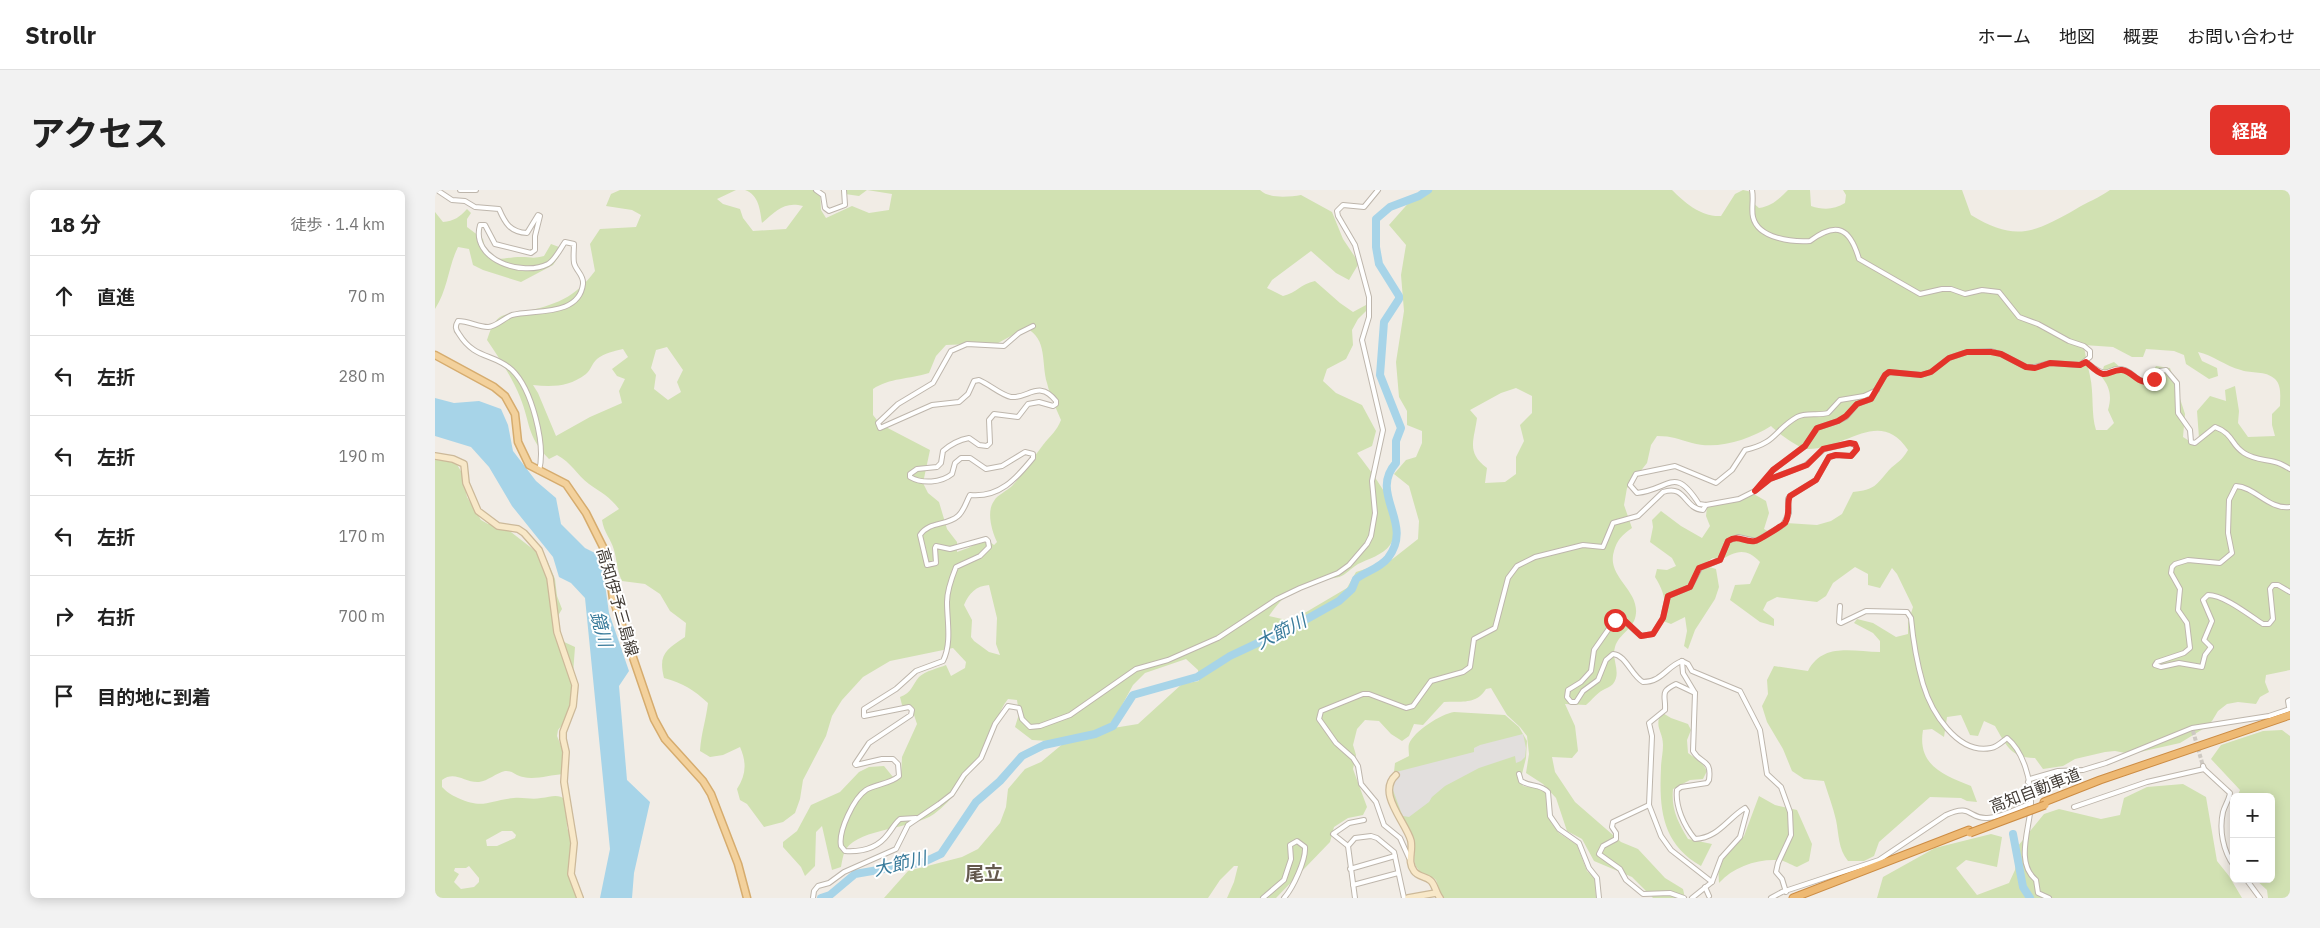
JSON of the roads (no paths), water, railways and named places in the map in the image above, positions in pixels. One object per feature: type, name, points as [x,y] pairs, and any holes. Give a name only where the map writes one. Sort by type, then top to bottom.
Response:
[{"type":"highway","name":"高知自動車道","points":[[1803,898],[2045,804],[2109,777],[2290,712]]},
{"type":"highway","name":"高知自動車道","points":[[1790,895],[1970,832]]},
{"type":"main road","name":"高知伊予三島線","points":[[435,355],[494,387],[505,396],[515,414],[521,449],[529,464],[572,490],[605,549],[609,561],[613,599],[654,719],[665,739],[703,781],[711,794],[738,864],[747,898]]},
{"type":"main road","points":[[435,456],[453,458],[463,464],[466,483],[478,511],[498,526],[519,529],[524,533],[539,550],[547,570],[553,594],[557,632],[575,685],[573,706],[563,732],[566,752],[564,782],[574,843],[571,874],[580,898]]},
{"type":"main road","points":[[1396,775],[1388,789],[1398,817],[1408,832],[1411,843],[1409,858],[1414,872],[1430,880],[1438,896],[1409,898]]},
{"type":"street","points":[[437,190],[452,200],[465,201],[475,207],[499,209],[505,223],[511,229],[521,232],[527,233],[533,219],[538,215],[540,216],[535,236],[535,250],[531,253],[495,244],[485,225],[480,225],[480,235],[486,252],[503,264],[518,268],[535,268],[549,264],[565,242],[573,244],[574,263],[583,276],[583,284],[578,295],[567,305],[552,310],[513,315],[492,327],[466,321],[458,321],[456,325],[456,329],[468,347],[500,362],[514,372],[533,409],[542,458],[539,471]]},
{"type":"street","points":[[460,190],[476,190]]},
{"type":"street","points":[[816,190],[823,195],[825,208],[829,211],[845,205],[844,190]]},
{"type":"street","points":[[813,898],[814,891],[818,886],[829,883],[844,872],[897,849],[908,825],[952,794],[964,775],[981,758],[995,724],[1008,706],[1019,708],[1022,719],[1031,727],[1061,719],[1091,702],[1136,669],[1168,660],[1218,638],[1284,595],[1338,573],[1362,552],[1373,528],[1375,513],[1372,481],[1383,430],[1362,340],[1369,317],[1369,297],[1355,246],[1337,211],[1343,205],[1364,207],[1378,190]]},
{"type":"street","points":[[1752,190],[1753,218],[1759,228],[1769,234],[1786,240],[1810,241],[1824,231],[1836,230],[1850,238],[1859,259],[1920,294],[1942,289],[1951,289],[1965,294],[1982,290],[1999,292],[2019,317],[2038,324],[2069,342],[2088,348],[2090,357],[2080,365],[2050,363],[2035,368],[2026,367],[2001,354],[1967,352],[1949,358],[1931,372],[1921,375],[1889,372],[1885,375],[1871,399],[1852,406],[1846,416],[1817,428],[1805,446],[1773,470],[1755,491]]},
{"type":"street","points":[[916,818],[900,819],[877,845],[867,848],[845,851],[839,840],[844,822],[863,792],[899,776],[898,764],[893,759],[855,764],[869,743],[911,715],[912,710],[909,707],[901,707],[864,716],[864,709],[897,689],[916,671],[943,661],[947,654],[949,611],[947,600],[956,567],[980,556],[989,547],[986,539],[950,549],[937,546],[935,548],[936,563],[927,565],[919,535],[923,530],[934,524],[956,518],[961,513],[970,495],[988,496],[1008,483],[1028,465],[1033,458],[1033,454],[1025,452],[1002,466],[986,470],[970,458],[961,458],[955,463],[952,474],[940,481],[914,480],[910,477],[910,474],[917,469],[937,467],[941,463],[943,451],[951,444],[962,439],[969,438],[979,445],[987,446],[990,443],[989,420],[994,414],[1018,417],[1028,404],[1039,402],[1053,406],[1056,404],[1056,401],[1040,391],[1032,390],[1021,396],[1011,397],[979,380],[974,381],[968,394],[959,402],[932,405],[880,428],[878,423],[898,404],[933,384],[951,351],[967,344],[1004,346],[1019,333],[1033,326]]},
{"type":"street","points":[[2086,362],[2100,374],[2114,370],[2125,370],[2141,382],[2149,382],[2159,371],[2166,370],[2177,383],[2178,413],[2190,430],[2191,442],[2195,443],[2215,427],[2226,431],[2237,447],[2245,454],[2257,460],[2276,462],[2290,469]]},
{"type":"street","points":[[1682,661],[1676,663],[1665,675],[1643,682],[1635,676],[1619,655],[1613,654],[1606,660],[1598,680],[1583,691],[1576,702],[1571,702],[1567,697],[1568,690],[1581,682],[1591,671],[1593,650],[1615,620],[1619,618],[1624,620],[1641,636],[1653,634],[1663,618],[1668,596],[1690,587],[1699,568],[1720,560],[1728,541],[1738,538],[1757,541],[1771,531],[1781,527],[1786,521],[1790,496],[1816,480],[1829,457],[1836,455],[1851,456],[1857,449],[1855,444],[1850,443],[1823,449],[1807,465],[1770,479],[1755,491],[1739,499],[1706,505],[1699,504],[1688,487],[1681,482],[1665,484],[1637,493],[1630,485],[1637,474],[1675,466],[1717,483],[1732,470],[1743,452],[1759,448],[1799,416],[1828,413],[1840,400],[1864,396],[1877,390]]},
{"type":"street","points":[[2290,507],[2275,505],[2242,487],[2236,486],[2229,500],[2228,533],[2232,552],[2220,563],[2188,560],[2175,564],[2172,567],[2171,573],[2180,589],[2178,610],[2187,623],[2190,648],[2184,653],[2157,662],[2155,665],[2161,667],[2179,663],[2202,667],[2205,655],[2211,647],[2204,640],[2204,635],[2212,621],[2203,600],[2208,595],[2216,596],[2263,624],[2269,624],[2273,620],[2271,589],[2273,585],[2279,585],[2290,592]]},
{"type":"street","points":[[1409,858],[1399,838],[1384,825],[1376,802],[1361,784],[1358,766],[1353,758],[1336,743],[1319,719],[1321,711],[1363,694],[1369,694],[1406,708],[1413,706],[1431,681],[1463,672],[1470,667],[1474,639],[1495,628],[1508,578],[1517,566],[1535,557],[1583,545],[1603,546],[1613,523],[1638,516],[1667,490],[1678,491],[1697,509],[1703,510],[1706,505]]},
{"type":"street","points":[[1840,606],[1841,623],[1866,611],[1907,612],[1911,618],[1923,686],[1937,715],[1960,740],[1978,748],[1990,748],[2007,738],[2019,753],[2028,782],[2031,803],[2027,826],[2026,866],[2028,873],[2036,880],[2038,893],[2049,898]]},
{"type":"street","points":[[1682,661],[1683,673],[1695,693],[1693,751],[1707,762],[1711,769],[1707,783],[1681,787],[1677,790],[1679,810],[1695,838],[1704,838],[1715,834],[1745,808],[1747,811],[1740,837],[1721,858],[1712,882],[1692,898]]},
{"type":"street","points":[[1682,661],[1692,671],[1740,691],[1760,730],[1767,774],[1781,788],[1790,812],[1791,835],[1778,863],[1777,872],[1783,879],[1790,895]]},
{"type":"street","points":[[1695,693],[1676,684],[1666,689],[1664,693],[1665,710],[1649,723],[1652,736],[1649,805],[1663,841],[1671,850],[1712,882]]},
{"type":"street","points":[[2028,782],[2030,779],[2058,771],[2083,770],[2106,763],[2193,729],[2290,712],[2288,701],[2290,700]]},
{"type":"street","points":[[2074,807],[2147,782],[2203,767],[2230,793],[2223,811],[2223,838],[2225,849],[2230,858]]},
{"type":"street","points":[[1519,774],[1521,781],[1525,784],[1543,787],[1548,792],[1550,816],[1559,829],[1579,843],[1589,868],[1597,878],[1599,898]]},
{"type":"street","points":[[1771,898],[1790,895],[1879,860],[1946,815],[1959,809],[1967,810],[1981,818],[1989,818],[2031,803]]},
{"type":"street","points":[[1649,805],[1613,822],[1612,827],[1616,833],[1616,839],[1603,846],[1599,854],[1620,869],[1626,880],[1643,894],[1670,893],[1684,898]]},
{"type":"street","points":[[1348,846],[1333,834],[1349,823],[1364,820]]},
{"type":"street","points":[[1355,898],[1348,846],[1355,838],[1371,836],[1377,838],[1394,852],[1403,898]]},
{"type":"street","points":[[1263,898],[1284,880],[1291,859],[1290,845],[1297,841],[1305,847],[1305,858],[1299,868],[1294,887],[1284,898]]},
{"type":"street","points":[[1350,869],[1395,856]]},
{"type":"street","points":[[1353,885],[1398,873]]},
{"type":"street","points":[[2249,883],[2260,898]]},
{"type":"street","points":[[1705,887],[1709,896]]},
{"type":"water","name":"鏡川","points":[[435,398],[454,403],[479,401],[501,409],[508,425],[513,451],[536,481],[556,498],[561,524],[585,548],[601,556],[609,613],[629,671],[619,686],[627,780],[650,802],[634,873],[632,898],[600,898],[610,849],[585,598],[571,583],[559,577],[553,557],[512,506],[489,467],[471,447],[435,436]]},
{"type":"waterway","name":"大節川","points":[[821,898],[830,895],[855,874],[924,862],[941,854],[976,802],[1000,781],[1022,756],[1044,745],[1095,734],[1113,726],[1133,695],[1197,677],[1230,656],[1298,624],[1339,601],[1352,589],[1356,579],[1381,565],[1388,558],[1395,545],[1397,533],[1387,486],[1389,475],[1396,463],[1396,441],[1401,428],[1380,375],[1384,322],[1399,296],[1379,264],[1376,247],[1376,219],[1390,207],[1419,196],[1428,190]]},
{"type":"waterway","points":[[2013,834],[2023,887],[2030,898]]},
{"type":"tunnel","points":[[2193,731],[2203,766]]},
{"type":"district","name":"尾立","points":[[984,873]]}]
